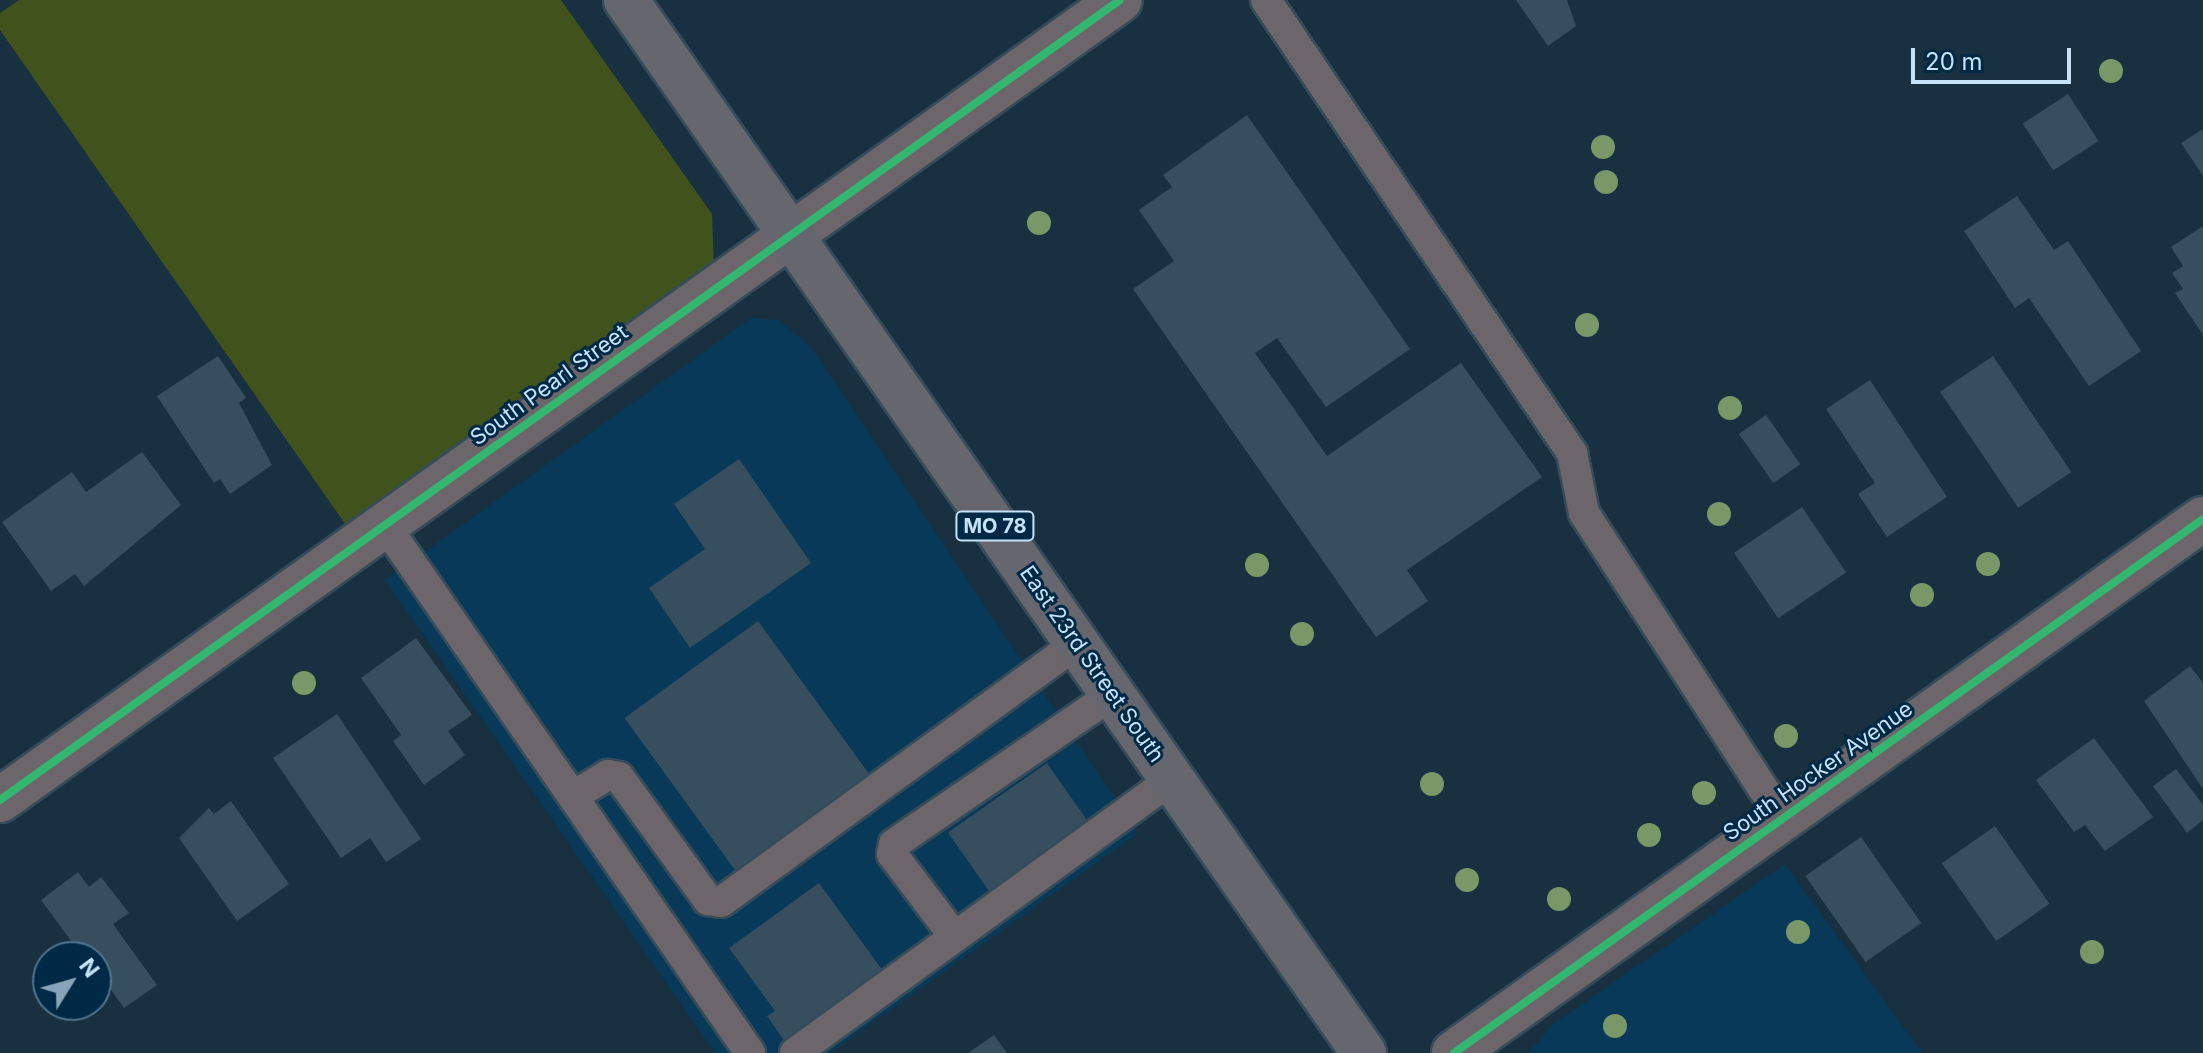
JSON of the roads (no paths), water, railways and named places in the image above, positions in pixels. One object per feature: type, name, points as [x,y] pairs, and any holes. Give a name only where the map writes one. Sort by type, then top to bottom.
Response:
[{"type":"main road","name":"East 23rd Street South","points":[[626,0],[1364,1053]]},
{"type":"street","name":"South Pearl Street","points":[[0,800],[1120,0]]},
{"type":"street","name":"South Hocker Avenue","points":[[1454,1053],[2203,519]]},
{"type":"lane","points":[[1266,0],[1572,453],[1584,513],[1782,818]]},
{"type":"lane","points":[[385,525],[750,1053]]},
{"type":"lane","points":[[573,796],[608,775],[619,777],[708,900],[721,902],[1077,643]]},
{"type":"lane","points":[[954,936],[892,854],[894,844],[1113,694]]},
{"type":"lane","points":[[795,1053],[1172,779]]}]
